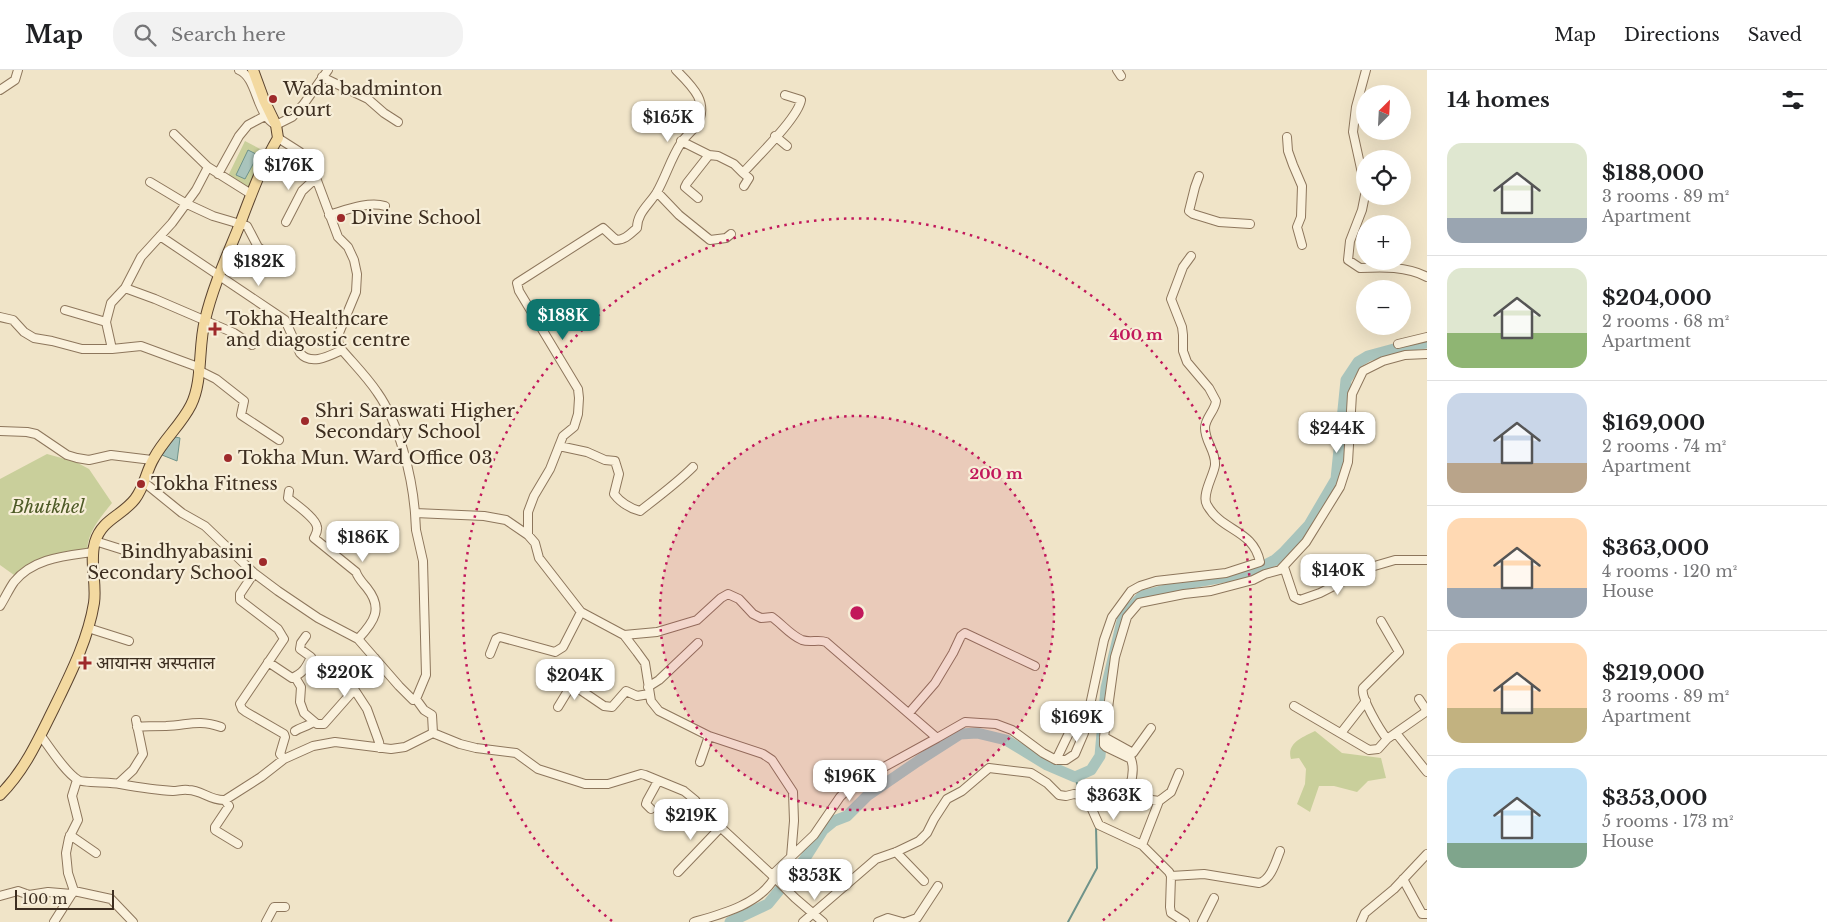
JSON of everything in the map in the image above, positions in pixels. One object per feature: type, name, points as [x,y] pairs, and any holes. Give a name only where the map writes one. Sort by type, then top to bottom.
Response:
[{"type":"main road","points":[[0,795],[24,767],[74,666],[88,628],[94,600],[93,552],[95,541],[106,522],[134,500],[144,483],[152,460],[191,405],[197,388],[205,321],[218,276],[251,194],[278,138],[276,125],[253,70]]},
{"type":"street","points":[[0,90],[15,80],[18,70]]},
{"type":"street","points":[[239,70],[243,72],[251,85],[265,116],[276,125],[292,116],[303,105],[328,70]]},
{"type":"street","points":[[528,535],[528,512],[534,496],[550,469],[564,436],[574,427],[580,398],[578,389],[519,291],[517,283],[603,228],[616,240],[621,240],[628,237],[637,228],[637,218],[657,192],[681,141],[690,134],[698,123],[702,107],[698,93],[676,70]]},
{"type":"street","points":[[1357,150],[1353,132],[1356,107],[1366,70]]},
{"type":"street","points":[[322,77],[368,99],[398,122]]},
{"type":"street","points":[[743,173],[793,117],[801,101],[785,94]]},
{"type":"street","points":[[218,174],[239,136],[248,125],[265,116]]},
{"type":"street","points":[[174,134],[208,167],[251,194]]},
{"type":"street","points":[[775,136],[787,146]]},
{"type":"street","points":[[1287,137],[1288,151],[1302,186],[1301,217],[1297,226],[1302,245]]},
{"type":"street","points":[[278,138],[300,152],[316,178],[338,237],[348,247],[354,260],[357,274],[356,292],[342,322],[338,342],[342,350],[377,392],[384,404],[406,459],[414,498],[416,530],[423,561],[426,675],[416,699]]},
{"type":"street","points":[[681,141],[709,155],[718,156],[734,164],[749,178],[744,186]]},
{"type":"street","points":[[698,198],[685,187],[709,155]]},
{"type":"street","points":[[112,349],[106,322],[111,303],[125,288],[141,257],[172,223],[196,190],[208,167]]},
{"type":"street","points":[[1199,176],[1189,211],[1219,222],[1250,224]]},
{"type":"street","points":[[286,222],[302,191],[308,183],[316,178]]},
{"type":"street","points":[[150,182],[185,203],[213,216],[247,226],[258,247],[284,265]]},
{"type":"street","points":[[657,192],[679,215],[710,240],[726,238],[732,234]]},
{"type":"street","points":[[329,215],[353,208],[379,204],[385,206]]},
{"type":"street","points":[[1363,205],[1350,241],[1348,260],[1360,268],[1407,269],[1427,277]]},
{"type":"street","points":[[160,236],[285,320],[303,357],[315,360],[342,350]]},
{"type":"street","points":[[1191,256],[1183,267],[1171,299],[1182,327],[1183,351],[1187,362],[1209,388],[1216,401],[1215,408],[1205,427],[1206,435],[1214,454],[1215,467],[1210,475],[1205,501],[1207,506],[1225,525],[1245,536],[1251,542],[1258,554],[1262,569]]},
{"type":"street","points":[[125,288],[234,333],[252,345]]},
{"type":"street","points":[[65,310],[106,322]]},
{"type":"street","points":[[0,317],[14,320],[24,332],[34,338],[82,349],[112,349],[141,346],[198,369],[216,379],[244,401],[241,415],[279,440]]},
{"type":"street","points":[[1398,344],[1427,337]]},
{"type":"street","points":[[694,922],[744,905],[758,896],[769,887],[791,857],[814,835],[840,796],[853,784],[964,722],[996,724],[1012,730],[1043,753],[1056,760],[1066,760],[1075,754],[1084,733],[1104,640],[1114,612],[1131,591],[1156,581],[1262,569],[1280,570],[1284,567],[1306,542],[1340,488],[1348,462],[1352,394],[1363,371],[1383,361],[1405,355],[1427,354]]},
{"type":"street","points":[[0,431],[36,434],[67,455],[77,458],[90,460],[111,455],[152,460]]},
{"type":"street","points":[[560,446],[587,452],[605,460],[615,461],[619,474],[614,494],[631,509],[640,511],[661,493],[671,488],[693,467]]},
{"type":"street","points":[[144,483],[182,513],[206,526],[254,573],[318,618],[358,638],[408,695],[413,700],[416,699],[424,710],[432,715],[433,733]]},
{"type":"street","points":[[290,491],[288,498],[312,518],[317,525],[318,530],[314,538],[356,572],[374,597],[377,606],[374,617],[365,632],[358,638]]},
{"type":"street","points":[[415,513],[484,516],[506,520],[528,535],[536,543],[539,558],[581,612],[624,635],[645,663],[651,701],[659,711],[709,736],[763,754],[772,760],[793,792],[794,821],[791,857]]},
{"type":"street","points":[[95,541],[130,552]]},
{"type":"street","points":[[0,606],[13,583],[30,568],[54,558],[93,552]]},
{"type":"street","points":[[1284,567],[1294,597],[1300,600],[1320,593],[1371,567],[1395,560],[1427,560]]},
{"type":"street","points":[[803,922],[876,859],[919,841],[927,833],[947,799],[966,787],[989,768],[1031,773],[1047,783],[1059,795],[1074,794],[1086,796],[1113,806],[1117,805],[1130,787],[1134,766],[1131,759],[1106,747],[1104,745],[1104,737],[1115,657],[1120,635],[1127,617],[1139,603],[1211,591],[1253,580],[1262,569]]},
{"type":"street","points":[[254,573],[240,594],[240,600],[278,629],[284,639],[240,704],[242,709],[284,734],[280,754],[284,759]]},
{"type":"street","points":[[624,635],[669,630],[697,620],[728,594],[754,614],[761,618],[772,617],[791,633],[803,640],[821,640],[826,642],[937,738]]},
{"type":"street","points":[[490,654],[496,640],[500,637],[555,652],[559,651],[563,647],[581,612]]},
{"type":"street","points":[[1380,622],[1399,652],[1363,688],[1362,693],[1386,739]]},
{"type":"street","points":[[88,628],[129,641]]},
{"type":"street","points":[[909,713],[935,683],[954,653],[961,636],[965,633],[1035,666]]},
{"type":"street","points":[[268,662],[292,678],[300,675],[307,668],[311,657],[300,649],[300,643],[306,636]]},
{"type":"street","points":[[560,676],[604,706],[612,707],[626,691],[637,696],[649,690],[698,642]]},
{"type":"street","points":[[375,658],[352,686],[367,709],[380,748]]},
{"type":"street","points":[[295,677],[301,687],[300,702],[304,713],[317,724],[324,724],[354,690]]},
{"type":"street","points":[[558,707],[572,684]]},
{"type":"street","points":[[1294,706],[1369,750],[1378,749],[1386,739],[1396,734],[1427,711],[1419,699]]},
{"type":"street","points":[[1340,733],[1366,701]]},
{"type":"street","points":[[1056,760],[1069,734],[1073,716]]},
{"type":"street","points":[[119,783],[133,770],[142,757],[143,750],[136,724],[166,726],[206,722],[221,727]]},
{"type":"street","points":[[295,731],[314,722]]},
{"type":"street","points":[[1104,737],[1133,753],[1151,728]]},
{"type":"street","points":[[41,736],[56,757],[78,780],[84,783],[97,781],[119,783],[177,792],[188,789],[214,800],[225,800],[300,750],[323,743],[348,743],[391,749],[405,747],[433,733],[468,746],[516,753],[541,771],[585,784],[608,784],[641,774],[684,790],[696,800],[703,811],[795,898],[824,922]]},
{"type":"street","points":[[1396,734],[1427,772]]},
{"type":"street","points":[[700,762],[709,736]]},
{"type":"street","points":[[1142,845],[1159,801],[1171,792],[1179,773]]},
{"type":"street","points":[[54,922],[73,892],[68,873],[66,853],[70,835],[78,820],[72,796],[78,780]]},
{"type":"street","points":[[651,809],[646,804],[646,801],[658,781]]},
{"type":"street","points":[[1130,787],[1152,800],[1159,801]]},
{"type":"street","points":[[1086,796],[1100,825],[1113,833],[1142,845],[1164,866],[1171,876],[1170,907],[1172,913],[1185,922]]},
{"type":"street","points":[[225,800],[229,806],[215,827],[215,830],[238,844]]},
{"type":"street","points":[[678,872],[721,827]]},
{"type":"street","points":[[70,835],[96,853]]},
{"type":"street","points":[[1171,876],[1204,874],[1259,883],[1264,882],[1280,851]]},
{"type":"street","points":[[896,852],[924,881]]},
{"type":"street","points":[[1361,922],[1365,914],[1403,880],[1427,854]]},
{"type":"street","points":[[1403,880],[1422,914],[1427,914]]},
{"type":"street","points":[[906,922],[917,918],[938,886]]},
{"type":"street","points":[[0,896],[18,891],[29,895],[43,892],[73,892],[111,899],[133,922]]},
{"type":"street","points":[[1202,922],[1214,898]]},
{"type":"street","points":[[266,922],[274,907],[285,907]]},
{"type":"street","points":[[878,922],[888,918],[902,922]]},
{"type":"green space","points":[[245,141],[264,152],[248,189],[228,176]]},
{"type":"green space","name":"Bhutkhel","points":[[47,454],[76,462],[89,469],[112,503],[93,530],[87,549],[39,559],[14,575],[0,565],[0,479]]},
{"type":"green space","points":[[1315,731],[1342,753],[1381,758],[1386,778],[1368,781],[1357,792],[1334,786],[1319,786],[1310,812],[1297,804],[1305,784],[1306,769],[1299,758],[1291,759],[1290,753],[1297,741]]},
{"type":"water","points":[[248,150],[258,155],[245,179],[236,175]]},
{"type":"water","points":[[175,437],[180,438],[177,461],[162,455]]},
{"type":"waterway","points":[[730,922],[768,904],[804,860],[823,830],[834,821],[847,816],[867,796],[960,734],[977,733],[1006,740],[1047,765],[1075,777],[1091,770],[1100,756],[1106,688],[1123,617],[1142,596],[1196,582],[1252,572],[1275,560],[1283,553],[1309,525],[1336,479],[1346,380],[1358,362],[1368,356],[1405,346],[1427,343]]},
{"type":"waterway","points":[[1075,777],[1080,793]]},
{"type":"waterway","points":[[1082,797],[1087,806]]},
{"type":"waterway","points":[[1068,922],[1097,868],[1096,827]]},
{"type":"place","name":"Wada badminton court","points":[[273,99]]},
{"type":"place","name":"Divine School","points":[[341,218]]},
{"type":"place","name":"Tokha Healthcare and diagostic centre","points":[[215,329]]},
{"type":"place","name":"Shri Saraswati Higher Secondary School","points":[[305,421]]},
{"type":"place","name":"Tokha Mun. Ward Office 03","points":[[228,458]]},
{"type":"place","name":"Tokha Fitness","points":[[141,484]]},
{"type":"place","name":"Bindhyabasini Secondary School","points":[[263,562]]},
{"type":"place","name":"आयानस अस्पताल","points":[[85,663]]}]
